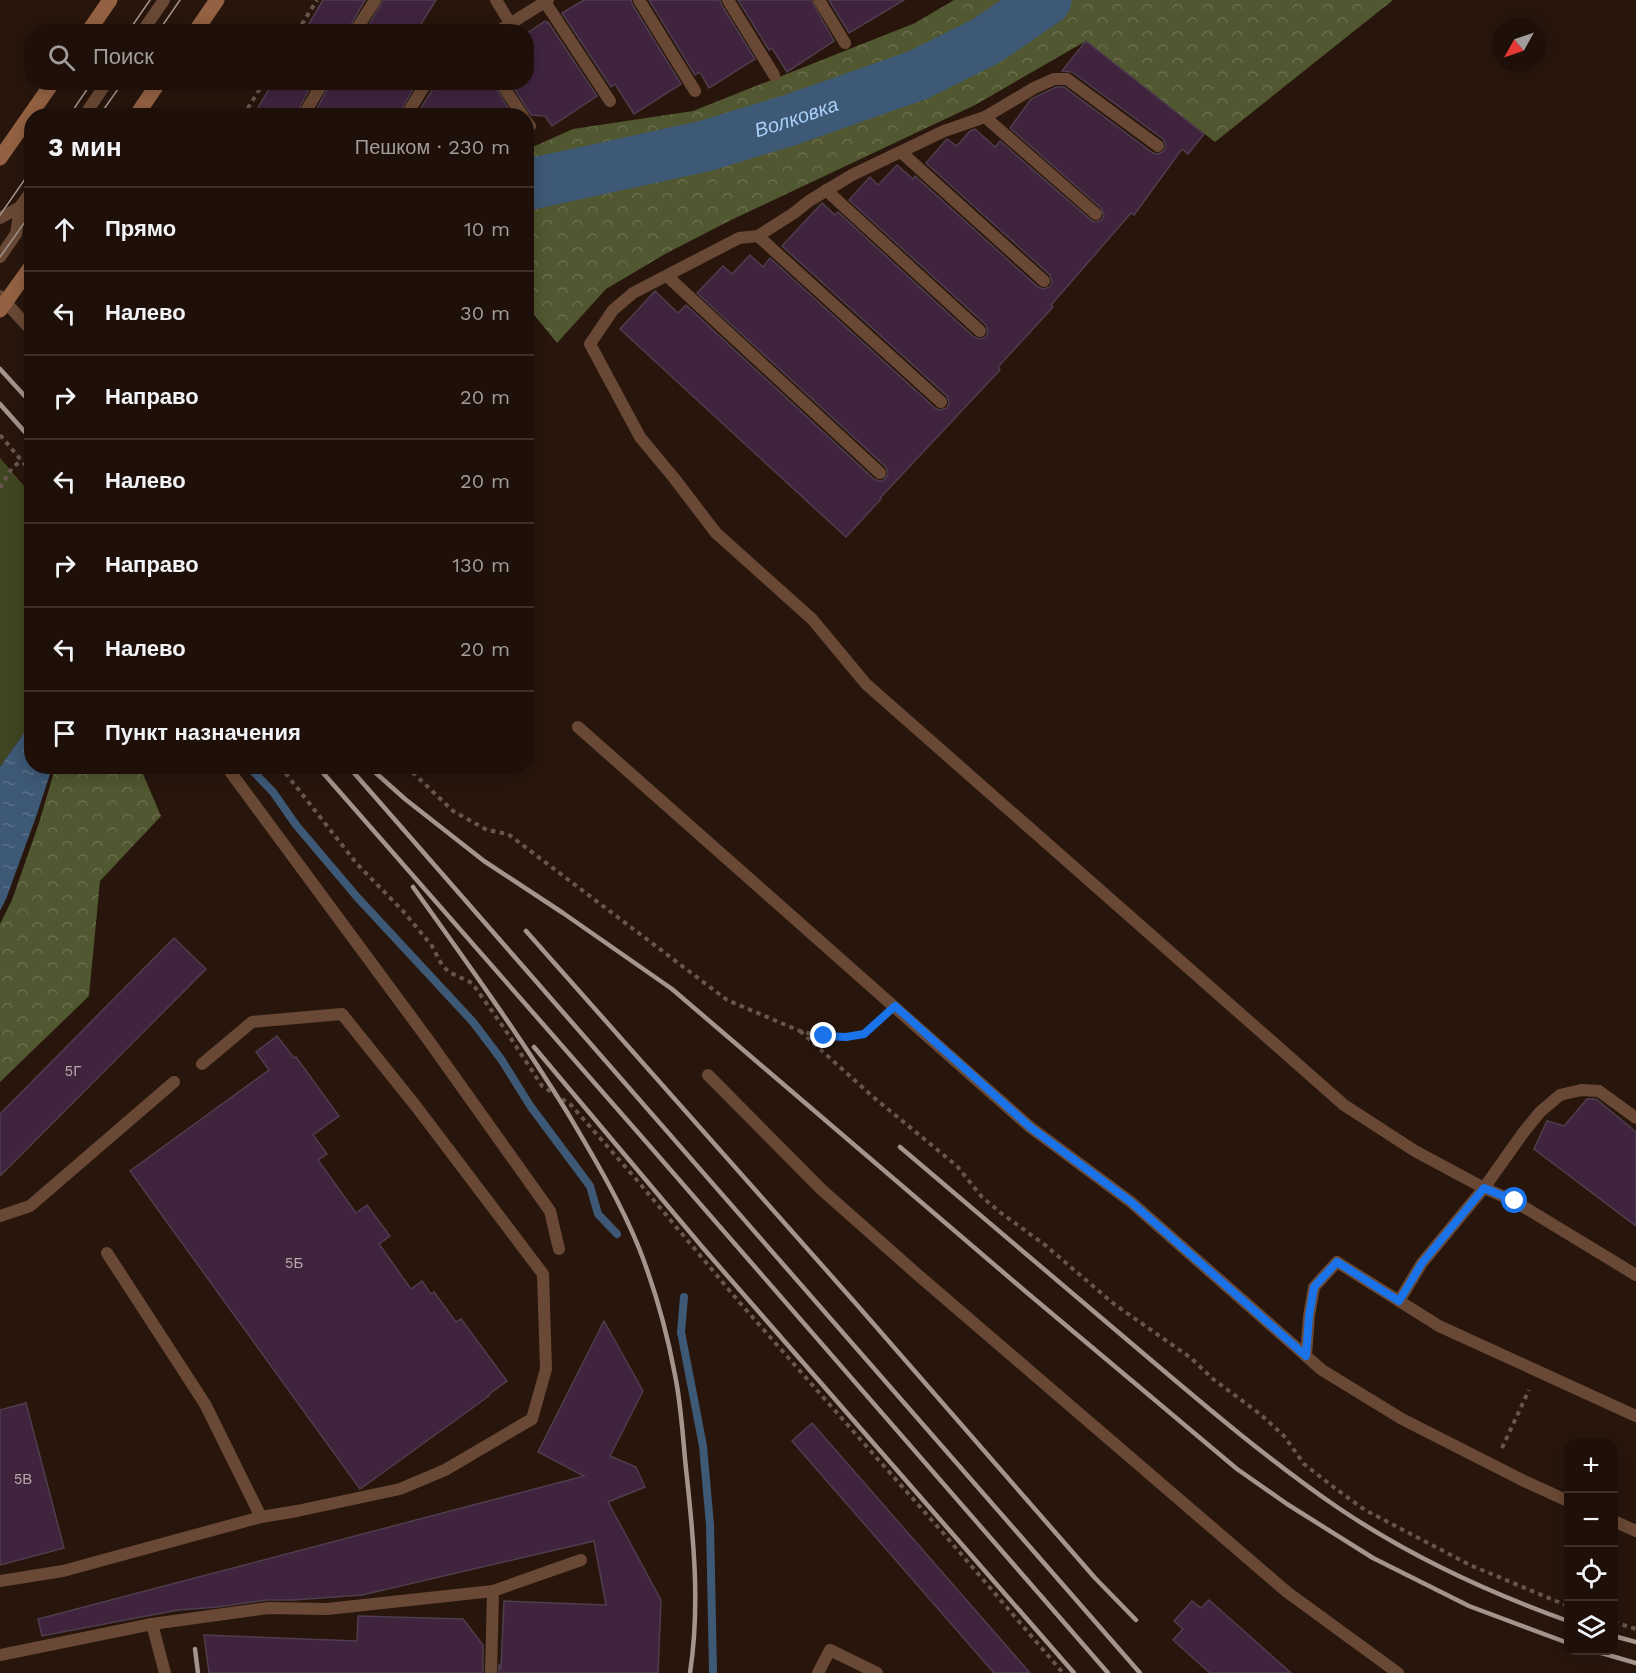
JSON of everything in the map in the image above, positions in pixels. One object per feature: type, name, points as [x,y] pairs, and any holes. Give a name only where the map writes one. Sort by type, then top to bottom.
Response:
[{"type":"main road","points":[[94,24],[110,0]]},
{"type":"main road","points":[[201,24],[218,0]]},
{"type":"main road","points":[[35,108],[47,90]]},
{"type":"main road","points":[[141,108],[154,90]]},
{"type":"main road","points":[[0,158],[24,124]]},
{"type":"main road","points":[[0,310],[24,276]]},
{"type":"lane","points":[[148,24],[164,0]]},
{"type":"lane","points":[[360,24],[375,0]]},
{"type":"lane","points":[[496,0],[510,23],[546,1],[610,101]]},
{"type":"lane","points":[[639,0],[695,91]]},
{"type":"lane","points":[[728,0],[774,75]]},
{"type":"lane","points":[[819,0],[846,43]]},
{"type":"lane","points":[[1158,146],[1067,79],[1054,79],[985,117],[944,131],[852,175],[758,236],[739,238],[633,293],[613,310],[590,344],[640,437],[716,533],[812,619],[866,684],[1344,1105],[1415,1151],[1484,1188],[1515,1201],[1636,1275]]},
{"type":"lane","points":[[89,108],[102,90]]},
{"type":"lane","points":[[308,108],[318,90]]},
{"type":"lane","points":[[411,108],[422,90]]},
{"type":"lane","points":[[505,90],[518,108]]},
{"type":"lane","points":[[985,117],[1096,214]]},
{"type":"lane","points":[[901,152],[1044,281]]},
{"type":"lane","points":[[826,190],[980,331]]},
{"type":"lane","points":[[0,218],[20,207],[24,201]]},
{"type":"lane","points":[[0,257],[16,234],[20,207]]},
{"type":"lane","points":[[758,236],[941,402]]},
{"type":"lane","points":[[666,276],[880,473]]},
{"type":"lane","points":[[0,296],[24,322]]},
{"type":"lane","points":[[578,727],[1030,1127],[1131,1202],[1322,1370],[1402,1419],[1564,1499]]},
{"type":"lane","points":[[232,774],[429,1041],[550,1211],[559,1249]]},
{"type":"lane","points":[[0,1581],[63,1571],[261,1517],[400,1489],[445,1470],[532,1419],[546,1369],[543,1274],[415,1105],[342,1014],[252,1022],[202,1064]]},
{"type":"lane","points":[[708,1075],[822,1190],[918,1275],[1287,1592],[1398,1673]]},
{"type":"lane","points":[[0,1216],[30,1206],[174,1082]]},
{"type":"lane","points":[[1399,1301],[1422,1263],[1484,1188],[1523,1133],[1540,1112],[1560,1095],[1581,1090],[1599,1092],[1636,1118]]},
{"type":"lane","points":[[107,1253],[205,1404],[261,1517]]},
{"type":"lane","points":[[1306,1356],[1314,1287],[1337,1262],[1439,1326],[1636,1416]]},
{"type":"lane","points":[[1618,1523],[1636,1531]]},
{"type":"lane","points":[[0,1655],[152,1624],[268,1608],[327,1609],[493,1591],[581,1560]]},
{"type":"lane","points":[[491,1673],[493,1591]]},
{"type":"lane","points":[[152,1624],[165,1673]]},
{"type":"lane","points":[[818,1673],[830,1650],[877,1673]]},
{"type":"path","points":[[302,24],[316,0]]},
{"type":"path","points":[[248,108],[259,90]]},
{"type":"path","points":[[0,435],[24,463]]},
{"type":"path","points":[[0,488],[12,468],[22,460]]},
{"type":"path","points":[[286,774],[357,864],[403,910],[432,946],[442,965],[449,972],[472,983],[542,1086],[571,1105],[740,1303],[1064,1673]]},
{"type":"path","points":[[414,774],[453,811],[487,830],[508,834],[727,1000],[800,1031],[824,1036],[846,1037],[864,1034],[895,1006]]},
{"type":"path","points":[[800,1031],[872,1096],[957,1166],[982,1197],[1039,1240],[1114,1304],[1191,1358],[1213,1379],[1260,1414],[1284,1436],[1304,1464],[1336,1489],[1365,1510],[1470,1565],[1564,1604]]},
{"type":"path","points":[[1494,1465],[1538,1371]]},
{"type":"path","points":[[1618,1623],[1636,1629]]},
{"type":"green space","points":[[954,0],[1393,0],[1215,142],[1086,41],[975,105],[729,221],[665,254],[606,289],[557,343],[534,315],[534,146],[573,129],[693,111],[915,23]]},
{"type":"green space","points":[[0,458],[24,486],[24,733],[0,767]]},
{"type":"green space","points":[[53,774],[143,774],[161,816],[100,881],[89,996],[0,1082],[0,924],[12,900]]},
{"type":"water","points":[[24,733],[24,774],[50,774],[0,911],[0,767]]},
{"type":"building","points":[[323,0],[365,0],[352,24],[309,24]]},
{"type":"building","points":[[383,0],[436,0],[421,24],[370,24]]},
{"type":"building","points":[[584,0],[631,0],[681,84],[634,114],[615,84],[611,87],[562,13]]},
{"type":"building","points":[[649,0],[720,0],[755,59],[709,88],[700,72],[695,75]]},
{"type":"building","points":[[738,0],[811,0],[834,41],[787,72],[772,48],[769,50]]},
{"type":"building","points":[[829,0],[904,0],[849,33]]},
{"type":"building","points":[[545,21],[548,22],[597,96],[552,126],[545,116],[534,115],[534,108],[527,108],[515,90],[534,90],[534,29]]},
{"type":"building","points":[[1086,41],[1204,134],[1188,154],[1182,149],[1134,215],[1131,213],[1051,305],[1053,307],[998,367],[1000,370],[846,537],[620,329],[655,291],[678,313],[686,305],[874,479],[883,481],[888,474],[886,467],[697,293],[723,266],[732,274],[750,255],[763,267],[770,258],[935,408],[940,410],[947,408],[949,403],[947,396],[782,246],[822,203],[835,215],[838,212],[974,337],[979,339],[986,337],[988,332],[986,325],[849,200],[870,177],[878,185],[897,165],[913,179],[915,176],[1038,287],[1043,289],[1050,287],[1052,282],[1050,275],[926,163],[947,139],[957,146],[970,131],[975,129],[995,147],[1000,141],[1091,220],[1095,222],[1102,220],[1104,215],[1101,208],[1010,128],[1031,99],[1056,87],[1064,87],[1153,153],[1158,154],[1164,151],[1166,146],[1163,139],[1072,72],[1062,71]]},
{"type":"building","points":[[268,90],[309,90],[299,108],[258,108]]},
{"type":"building","points":[[327,90],[413,90],[402,108],[317,108]]},
{"type":"building","points":[[432,90],[497,90],[508,108],[421,108]]},
{"type":"building","points":[[174,938],[206,969],[0,1176],[0,1114]]},
{"type":"building","points":[[277,1036],[294,1058],[296,1057],[339,1116],[313,1135],[327,1154],[318,1160],[356,1213],[367,1205],[390,1236],[379,1244],[411,1289],[422,1281],[431,1294],[434,1292],[456,1322],[461,1319],[507,1381],[360,1489],[130,1171],[269,1070],[256,1052]]},
{"type":"building","points":[[1587,1099],[1596,1099],[1636,1132],[1636,1226],[1534,1149],[1547,1121],[1564,1126]]},
{"type":"building","points":[[604,1321],[643,1391],[610,1456],[636,1467],[645,1487],[608,1502],[661,1600],[658,1673],[499,1673],[504,1601],[606,1605],[594,1541],[362,1595],[267,1600],[178,1610],[42,1636],[38,1619],[584,1476],[538,1452]]},
{"type":"building","points":[[26,1403],[64,1548],[0,1565],[0,1410]]},
{"type":"building","points":[[812,1423],[1030,1673],[994,1673],[792,1441]]},
{"type":"building","points":[[1209,1600],[1291,1673],[1210,1673],[1173,1640],[1183,1629],[1174,1621],[1192,1601],[1201,1608]]},
{"type":"building","points":[[358,1616],[463,1619],[483,1645],[483,1673],[209,1673],[204,1635],[357,1641]]},
{"type":"waterway","name":"Волковка","points":[[534,183],[705,146],[790,120],[918,75],[986,41],[1046,0]]},
{"type":"waterway","points":[[256,774],[273,792],[296,825],[357,897],[473,1022],[501,1059],[531,1107],[590,1186],[598,1214],[617,1234]]},
{"type":"waterway","points":[[684,1297],[681,1332],[703,1446],[710,1525],[713,1671]]},
{"type":"tram line","points":[[134,24],[150,0]]},
{"type":"tram line","points":[[164,24],[180,0]]},
{"type":"tram line","points":[[74,108],[87,90]]},
{"type":"tram line","points":[[105,108],[117,90]]},
{"type":"tram line","points":[[0,215],[24,180]]},
{"type":"tram line","points":[[0,257],[24,223]]},
{"type":"railway","points":[[0,369],[24,395]]},
{"type":"railway","points":[[0,404],[24,431]]},
{"type":"railway","points":[[324,774],[1108,1673]]},
{"type":"railway","points":[[355,774],[1140,1673]]},
{"type":"railway","points":[[377,774],[484,861],[672,989],[1237,1469],[1287,1504],[1373,1558],[1469,1606],[1564,1642]]},
{"type":"railway","points":[[413,887],[511,1026],[567,1112],[615,1196],[645,1263],[668,1343],[681,1414],[695,1576],[695,1624],[690,1673]]},
{"type":"railway","points":[[526,931],[1095,1578],[1136,1620]]},
{"type":"railway","points":[[534,1047],[704,1249],[1074,1673]]},
{"type":"railway","points":[[900,1147],[1198,1400],[1308,1487],[1364,1525],[1420,1557],[1478,1585],[1564,1619]]},
{"type":"railway","points":[[1618,1637],[1636,1642]]},
{"type":"railway","points":[[195,1649],[198,1673]]},
{"type":"railway","points":[[1608,1655],[1636,1663]]},
{"type":"route","points":[[824,1036],[846,1037],[864,1034],[895,1006],[1030,1127],[1131,1202],[1306,1356],[1314,1287],[1337,1262],[1399,1301],[1422,1263],[1484,1188],[1515,1201]]}]
